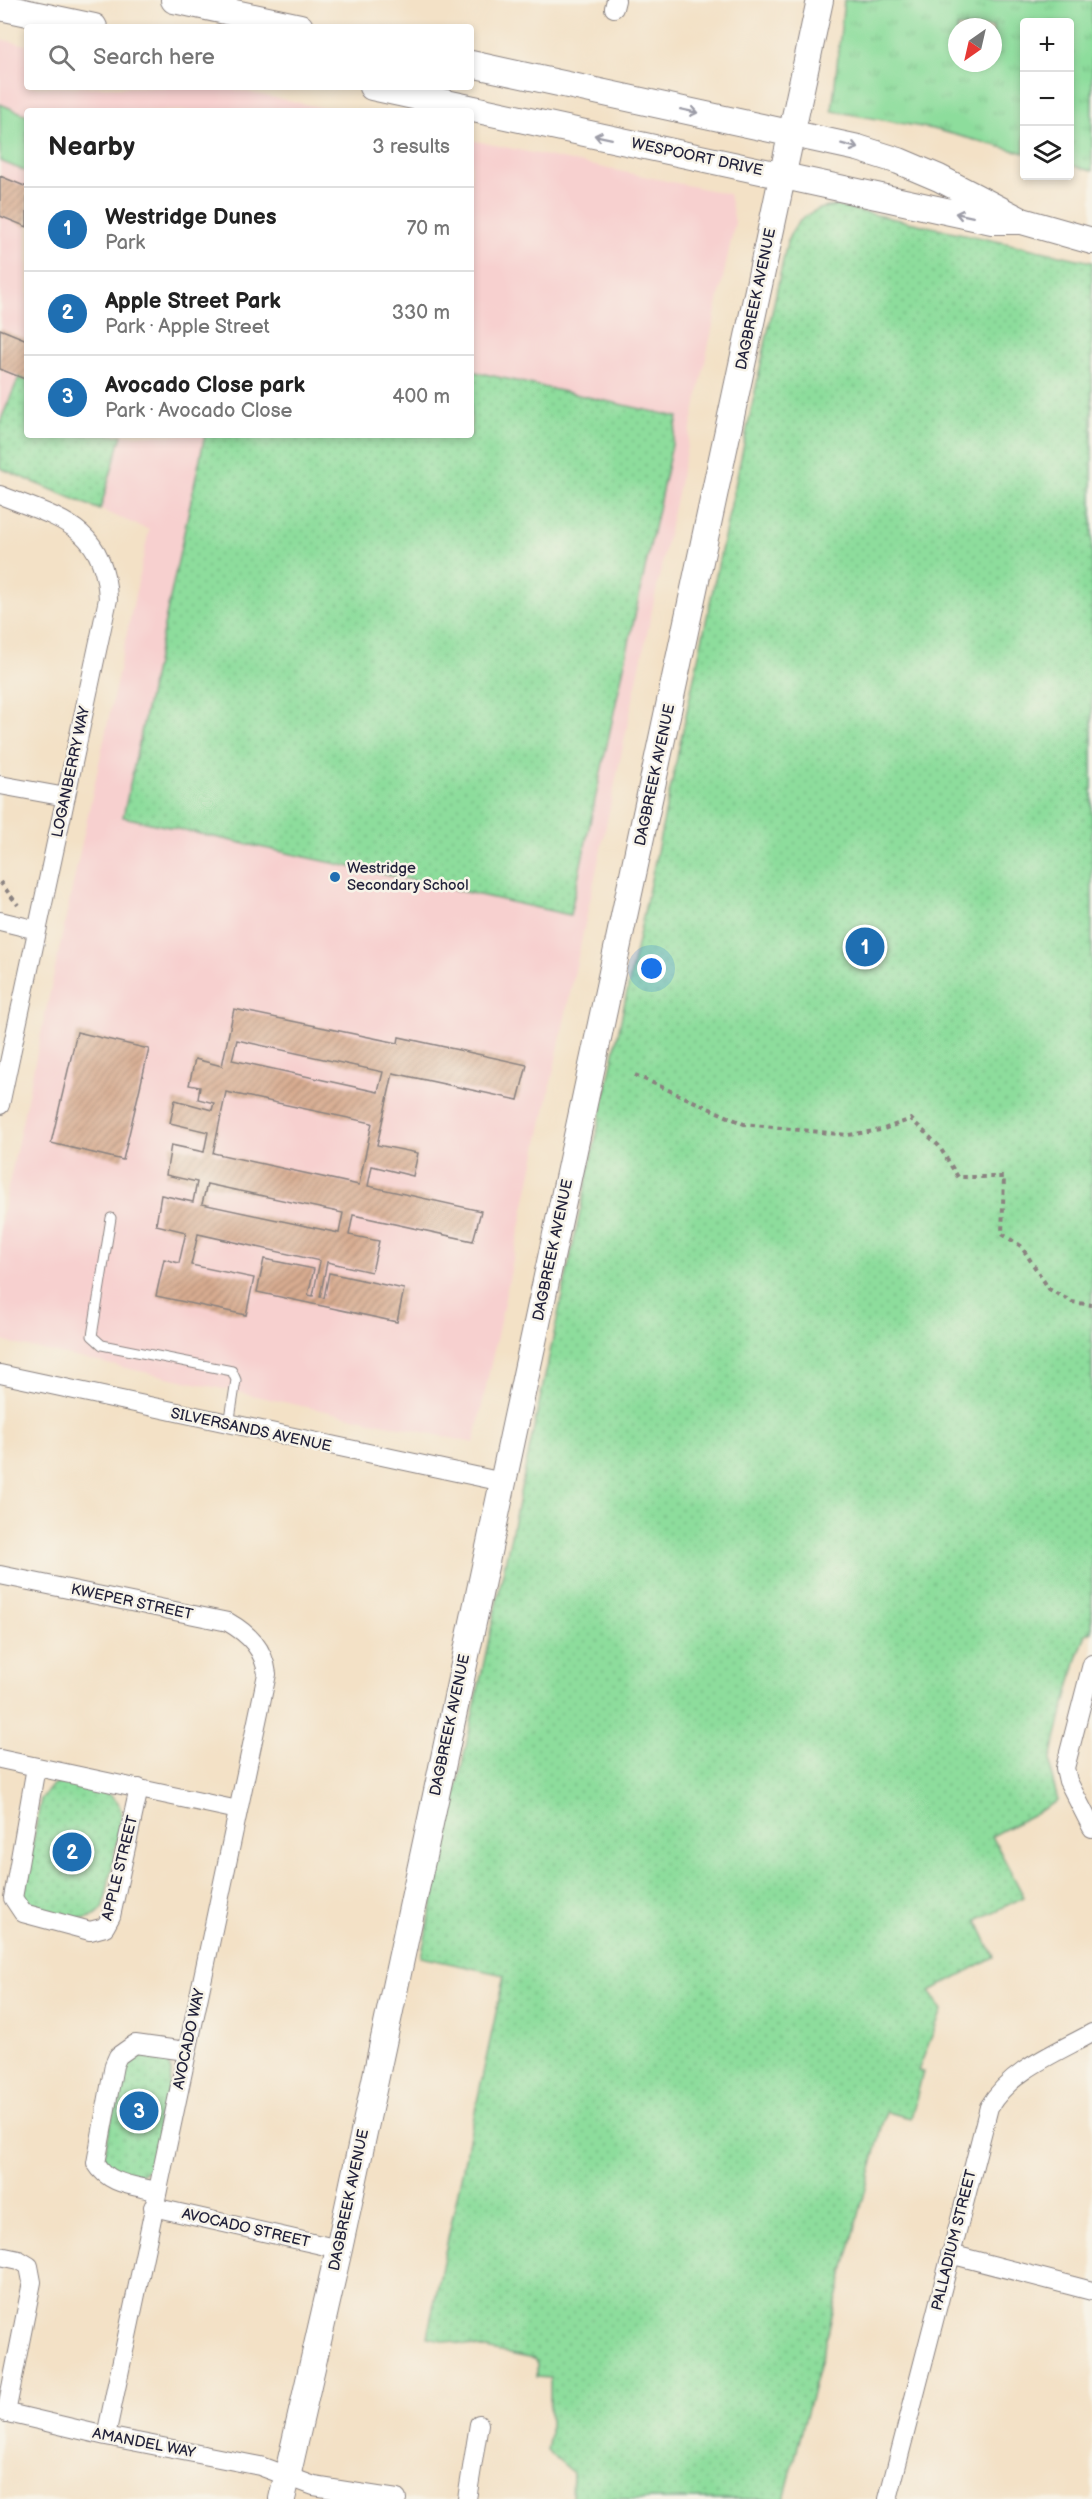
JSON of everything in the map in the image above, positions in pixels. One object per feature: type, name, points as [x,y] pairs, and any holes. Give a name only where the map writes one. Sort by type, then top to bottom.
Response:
[{"type":"street","points":[[174,0],[286,24]]},
{"type":"street","name":"DAGBREEK AVENUE","points":[[285,2488],[339,2249],[820,0]]},
{"type":"street","points":[[0,7],[80,24]]},
{"type":"street","name":"WESPOORT DRIVE","points":[[474,65],[858,148],[899,161],[989,202],[1022,221],[1092,241]]},
{"type":"street","name":"WESPOORT DRIVE","points":[[386,90],[469,108]]},
{"type":"street","name":"WESPOORT DRIVE","points":[[474,109],[992,221],[1022,221]]},
{"type":"street","name":"LOGANBERRY WAY","points":[[0,495],[58,518],[80,531],[100,554],[107,575],[108,599],[0,1105]]},
{"type":"street","points":[[0,784],[66,797]]},
{"type":"street","points":[[0,921],[37,930]]},
{"type":"street","name":"SILVERSANDS AVENUE","points":[[0,1374],[228,1425],[503,1482]]},
{"type":"street","name":"KWEPER STREET","points":[[0,1575],[228,1622],[241,1629],[257,1645]]},
{"type":"street","name":"AVOCADO WAY","points":[[106,2436],[267,1674],[265,1662],[257,1645]]},
{"type":"street","points":[[1092,1665],[1065,1768],[1068,1781],[1092,1828]]},
{"type":"street","points":[[0,1759],[238,1810]]},
{"type":"street","name":"APPLE STREET","points":[[36,1767],[13,1898],[23,1913],[90,1931],[105,1927],[111,1916],[139,1788]]},
{"type":"street","name":"PALLADIUM STREET","points":[[888,2499],[983,2122],[999,2091],[1016,2076],[1092,2033]]},
{"type":"street","name":"AVOCADO STREET","points":[[186,2051],[135,2044],[118,2056],[114,2065],[96,2163],[104,2175],[155,2199],[339,2249]]},
{"type":"street","points":[[950,2254],[1092,2291]]},
{"type":"street","points":[[0,2256],[19,2260],[29,2266],[32,2282],[3,2412]]},
{"type":"street","name":"AMANDEL WAY","points":[[3,2412],[106,2436],[260,2466],[285,2488],[314,2486],[397,2499]]},
{"type":"street","points":[[467,2499],[479,2424]]},
{"type":"lane","points":[[111,1218],[92,1336],[102,1345],[232,1371],[236,1376],[228,1425]]},
{"type":"path","points":[[635,1075],[744,1124],[848,1135],[881,1130],[911,1119],[939,1146],[958,1177],[1004,1177],[1002,1234],[1022,1246],[1049,1289],[1072,1302],[1092,1305]]},
{"type":"shaded area","name":"Westridge Secondary School","points":[[0,39],[24,44],[24,90],[238,90],[323,108],[24,108],[24,438],[474,438],[474,141],[729,194],[735,222],[474,1443],[5,1342],[0,1334],[0,1225],[149,530],[0,468]]},
{"type":"green space","points":[[844,0],[1092,0],[1092,171],[1074,166],[1074,18],[1020,18],[1020,152],[933,129],[832,111]]},
{"type":"green space","points":[[0,104],[24,114],[24,171],[0,161]]},
{"type":"green space","points":[[835,206],[1092,262],[1092,1631],[1086,1634],[1076,1662],[1051,1758],[1052,1777],[1058,1801],[992,1836],[1024,1897],[977,1920],[994,1957],[930,1991],[942,2010],[918,2071],[923,2072],[911,2118],[886,2112],[784,2499],[572,2499],[573,2473],[547,2451],[550,2434],[550,2378],[537,2377],[537,2364],[534,2359],[427,2337],[504,1975],[421,1957],[787,242],[794,227],[805,216],[818,209]]},
{"type":"green space","points":[[474,372],[678,417],[570,915],[123,817],[204,438],[474,438]]},
{"type":"green space","points":[[19,377],[24,379],[24,438],[121,438],[100,510],[0,468],[0,422]]},
{"type":"green space","points":[[57,1783],[87,1785],[106,1793],[114,1799],[122,1815],[104,1906],[89,1918],[70,1918],[31,1907],[23,1896],[41,1799]]},
{"type":"green space","points":[[137,2052],[154,2054],[163,2058],[172,2073],[152,2164],[143,2172],[127,2175],[111,2168],[104,2156],[123,2064]]},
{"type":"building","points":[[0,176],[24,186],[24,226],[0,216]]},
{"type":"building","points":[[0,329],[24,339],[24,379],[0,369]]},
{"type":"building","points":[[234,1009],[398,1043],[399,1037],[527,1065],[518,1100],[393,1073],[377,1145],[418,1153],[413,1176],[372,1166],[368,1186],[481,1211],[473,1241],[353,1215],[349,1235],[379,1241],[371,1272],[327,1262],[320,1297],[324,1298],[329,1273],[404,1289],[397,1322],[257,1292],[264,1259],[314,1269],[308,1295],[313,1296],[320,1261],[198,1234],[191,1265],[254,1278],[246,1315],[156,1296],[164,1259],[179,1263],[186,1232],[156,1225],[161,1195],[193,1202],[197,1182],[166,1175],[171,1145],[204,1152],[208,1132],[170,1123],[175,1100],[212,1110],[214,1103],[198,1099],[200,1087],[189,1085],[195,1059],[222,1066]],"holes":[[[237,1040],[383,1072],[378,1092],[232,1060]],[[226,1092],[372,1123],[359,1185],[213,1153]],[[207,1184],[343,1213],[339,1233],[202,1204]]]},
{"type":"building","points":[[77,1032],[149,1049],[123,1160],[51,1143]]},
{"type":"place","name":"Westridge Secondary School","points":[[335,877]]},
{"type":"place","name":"Westridge Dunes","points":[[865,947]]},
{"type":"place","name":"Apple Street Park","points":[[72,1852]]},
{"type":"place","name":"Avocado Close park","points":[[139,2111]]}]
